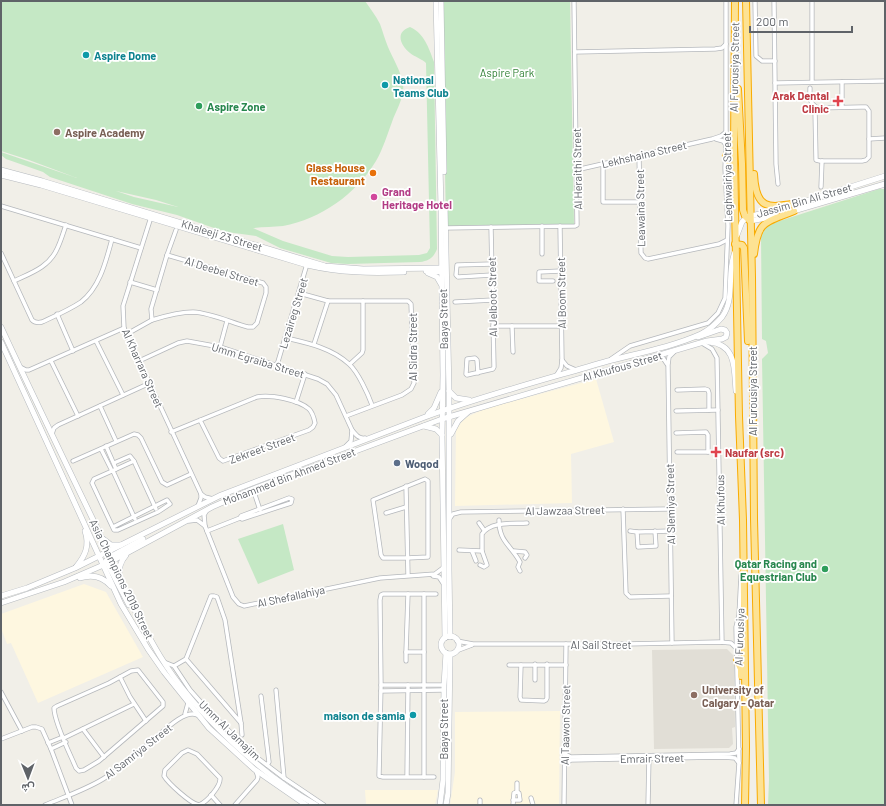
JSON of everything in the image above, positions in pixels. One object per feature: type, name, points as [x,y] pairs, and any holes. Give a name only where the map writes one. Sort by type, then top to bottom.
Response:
[{"type":"highway","name":"Al Furousiya Street","points":[[735,1],[733,132],[738,416],[743,520],[746,803]]},
{"type":"highway","name":"Al Furousiya Street","points":[[746,2],[750,144],[749,218],[752,277],[754,519],[761,805]]},
{"type":"highway","points":[[734,69],[740,114],[742,208],[749,218]]},
{"type":"highway","points":[[750,144],[755,190],[759,200],[765,204],[773,206],[804,202]]},
{"type":"highway","points":[[726,156],[729,161],[735,197]]},
{"type":"highway","points":[[752,277],[757,235],[761,227],[770,221],[794,211]]},
{"type":"highway","points":[[735,242],[742,245],[744,248],[746,318],[752,368]]},
{"type":"highway","points":[[737,660],[741,670],[743,724],[746,747]]},
{"type":"main road","name":"Baaya Street","points":[[436,1],[449,391],[448,637]]},
{"type":"main road","name":"Baaya Street","points":[[441,1],[441,139]]},
{"type":"main road","name":"Khaleeji 23 Street","points":[[1,170],[307,263],[337,268],[381,271],[444,270]]},
{"type":"main road","name":"Khaleeji 23 Street","points":[[1,175],[42,183]]},
{"type":"main road","name":"Jassim Bin Ali Street","points":[[735,242],[738,229],[749,218],[758,214],[804,202],[885,175]]},
{"type":"main road","name":"Jassim Bin Ali Street","points":[[749,218],[759,220],[885,184]]},
{"type":"main road","points":[[758,214],[756,217],[759,220]]},
{"type":"main road","name":"Baaya Street","points":[[444,228],[442,258],[444,270],[442,286],[443,583],[448,637]]},
{"type":"main road","name":"Al Khufous Street","points":[[449,408],[679,342],[706,331],[718,322],[724,313],[730,295],[732,258],[736,251]]},
{"type":"main road","points":[[425,270],[438,264],[442,258]]},
{"type":"main road","points":[[425,270],[437,276],[442,286]]},
{"type":"main road","name":"Asia Champions 2019 Street","points":[[1,327],[52,437],[99,533],[115,590],[131,623],[148,649],[198,715],[228,746],[254,769],[306,805]]},
{"type":"main road","points":[[679,342],[706,335],[721,329],[724,329],[726,332],[726,336],[723,338],[703,342]]},
{"type":"main road","name":"Asia Champions 2019 Street","points":[[1,342],[84,522],[88,525],[106,559],[119,579],[164,662],[197,705],[233,743],[251,759],[288,787],[316,805]]},
{"type":"main road","name":"Al Khufous Street","points":[[449,416],[703,342],[720,344],[731,355],[738,416]]},
{"type":"main road","points":[[425,417],[431,412],[436,404],[440,396],[443,383]]},
{"type":"main road","points":[[449,391],[460,400],[476,400]]},
{"type":"main road","name":"Mohammed Bin Ahmed Street","points":[[1,603],[66,581],[106,559],[128,542],[214,499],[449,408]]},
{"type":"main road","points":[[449,443],[453,429],[458,421],[473,409]]},
{"type":"main road","name":"Mohammed Bin Ahmed Street","points":[[1,596],[27,588],[75,568],[128,553],[207,510],[253,489],[449,416]]},
{"type":"main road","points":[[423,426],[436,429],[442,435]]},
{"type":"main road","points":[[75,568],[84,556],[87,542],[78,509]]},
{"type":"main road","points":[[136,611],[124,597],[106,559],[159,531],[164,524]]},
{"type":"main road","points":[[99,533],[104,541],[111,545],[120,545],[128,542]]},
{"type":"main road","points":[[119,579],[120,564],[128,553]]},
{"type":"main road","points":[[66,581],[85,576],[98,577],[108,582],[115,590]]},
{"type":"main road","points":[[448,637],[457,641],[458,646],[456,651],[448,653],[441,647],[442,642],[448,637]]},
{"type":"main road","name":"Baaya Street","points":[[440,805],[443,780],[444,687],[448,653]]},
{"type":"main road","name":"Baaya Street","points":[[446,805],[448,792],[448,653]]},
{"type":"street","name":"Al Heraithi Street","points":[[444,228],[578,225],[574,1]]},
{"type":"street","points":[[726,1],[726,56]]},
{"type":"street","points":[[755,1],[756,56],[760,60],[774,61]]},
{"type":"street","points":[[774,1],[776,164],[778,184]]},
{"type":"street","points":[[812,1],[812,82]]},
{"type":"street","points":[[715,50],[722,48],[726,43]]},
{"type":"street","points":[[575,52],[715,50],[723,52],[726,56]]},
{"type":"street","name":"Leghwairiya Street","points":[[726,56],[727,240]]},
{"type":"street","points":[[775,83],[885,81]]},
{"type":"street","points":[[842,82],[842,107]]},
{"type":"street","points":[[810,88],[811,102],[818,108],[866,107],[869,111],[869,157],[866,160],[818,161],[815,158],[815,110],[818,108]]},
{"type":"street","name":"Lekhshaina Street","points":[[576,170],[712,139],[722,136],[726,132]]},
{"type":"street","points":[[869,139],[885,138]]},
{"type":"street","points":[[712,139],[722,140],[726,145]]},
{"type":"street","name":"Leawaina Street","points":[[639,156],[641,253],[645,258],[648,259],[717,244],[727,240]]},
{"type":"street","points":[[821,161],[821,187]]},
{"type":"street","points":[[602,164],[603,202],[640,202]]},
{"type":"street","points":[[1,206],[141,248]]},
{"type":"street","name":"Al Kharrara Street","points":[[151,216],[123,306],[124,328],[201,494]]},
{"type":"street","points":[[14,281],[39,269],[47,263],[57,250],[66,225]]},
{"type":"street","points":[[541,226],[542,254]]},
{"type":"street","name":"Al Boom Street","points":[[555,377],[560,371],[562,360],[560,226]]},
{"type":"street","name":"Al Jelboot Street","points":[[478,373],[493,369],[494,367],[491,227]]},
{"type":"street","points":[[152,320],[151,309],[176,230]]},
{"type":"street","points":[[1,253],[32,320],[34,322],[42,322],[80,302],[93,288],[103,269],[112,239]]},
{"type":"street","points":[[608,362],[629,346],[702,325],[715,318],[722,307],[725,298],[727,240]]},
{"type":"street","points":[[717,244],[723,247],[726,252]]},
{"type":"street","name":"Al Deebel Street","points":[[127,334],[152,320],[174,314],[193,312],[206,314],[248,327],[253,327],[257,323],[266,293],[265,285],[261,282],[167,255]]},
{"type":"street","name":"Lezaireg Street","points":[[277,365],[307,263]]},
{"type":"street","points":[[492,264],[457,265],[456,275],[458,277],[492,275]]},
{"type":"street","points":[[553,281],[539,281],[539,272],[561,272]]},
{"type":"street","points":[[130,282],[157,290]]},
{"type":"street","points":[[299,293],[328,301],[363,301],[364,350],[350,364]]},
{"type":"street","points":[[455,302],[493,300]]},
{"type":"street","points":[[314,344],[328,301]]},
{"type":"street","name":"Al Sidra Street","points":[[346,416],[402,394],[411,389],[414,383],[411,304],[408,301],[363,301]]},
{"type":"street","points":[[57,314],[73,351]]},
{"type":"street","points":[[220,347],[227,321]]},
{"type":"street","points":[[493,326],[562,326]]},
{"type":"street","points":[[512,326],[513,352]]},
{"type":"street","points":[[26,380],[26,373],[29,370],[124,328]]},
{"type":"street","points":[[286,338],[314,344],[335,354],[350,364],[366,391],[372,405]]},
{"type":"street","points":[[96,340],[123,395]]},
{"type":"street","name":"Umm Egraiba Street","points":[[139,361],[178,342],[187,341],[220,347],[305,374],[327,384],[336,395],[352,430]]},
{"type":"street","name":"Al Khufous","points":[[703,342],[711,347],[717,356],[722,642]]},
{"type":"street","name":"Al Slemiya Street","points":[[672,643],[668,365],[669,357],[675,351]]},
{"type":"street","points":[[654,356],[663,358],[668,365]]},
{"type":"street","points":[[475,358],[478,360],[478,373],[470,375],[466,374],[467,359],[475,358]]},
{"type":"street","points":[[562,360],[570,368],[580,370]]},
{"type":"street","points":[[51,361],[78,416]]},
{"type":"street","points":[[19,366],[29,370]]},
{"type":"street","points":[[296,402],[305,374]]},
{"type":"street","points":[[52,437],[54,428],[58,425],[150,383]]},
{"type":"street","points":[[677,390],[708,390],[709,410]]},
{"type":"street","name":"Zekreet Street","points":[[171,432],[200,420],[263,395],[296,402],[312,413],[315,423],[309,430],[226,461],[219,458],[200,420]]},
{"type":"street","points":[[100,406],[116,441]]},
{"type":"street","points":[[676,411],[718,410]]},
{"type":"street","points":[[45,422],[58,425]]},
{"type":"street","points":[[352,430],[357,436],[369,438]]},
{"type":"street","points":[[343,448],[351,441],[352,430]]},
{"type":"street","points":[[676,433],[706,432],[708,435],[708,452]]},
{"type":"street","points":[[73,461],[134,434],[141,438],[164,484],[167,485],[191,474]]},
{"type":"street","points":[[106,446],[114,463],[114,470]]},
{"type":"street","points":[[101,449],[114,470],[136,522]]},
{"type":"street","points":[[677,452],[719,452]]},
{"type":"street","points":[[114,463],[130,456],[158,512]]},
{"type":"street","points":[[113,527],[167,500],[170,504],[158,512],[118,530],[114,530],[92,482],[94,479],[134,462]]},
{"type":"street","points":[[425,479],[428,481],[428,557],[407,558],[382,558],[372,501],[375,498],[425,479]]},
{"type":"street","points":[[406,486],[408,575]]},
{"type":"street","points":[[253,489],[260,511]]},
{"type":"street","points":[[198,507],[201,494],[205,497],[214,499]]},
{"type":"street","points":[[207,532],[292,498],[291,503],[260,511]]},
{"type":"street","points":[[449,505],[454,510],[461,512]]},
{"type":"street","points":[[386,513],[406,507]]},
{"type":"street","name":"Al Jawzaa Street","points":[[461,512],[670,509]]},
{"type":"street","name":"Al Shefallahiya","points":[[207,510],[204,515],[207,532],[233,597],[239,604],[244,606],[380,578],[408,575],[428,575],[439,577],[443,583]]},
{"type":"street","points":[[623,510],[627,596],[671,596]]},
{"type":"street","points":[[448,520],[453,514],[461,512]]},
{"type":"street","points":[[499,512],[499,525],[502,538],[522,560]]},
{"type":"street","points":[[183,523],[196,520],[205,526]]},
{"type":"street","points":[[479,523],[484,530]]},
{"type":"street","points":[[480,565],[484,567],[486,565],[482,551],[482,534],[484,530],[490,526],[527,524]]},
{"type":"street","points":[[630,531],[670,531]]},
{"type":"street","points":[[638,532],[636,547],[656,546],[655,531]]},
{"type":"street","points":[[459,550],[482,551]]},
{"type":"street","points":[[472,551],[476,561]]},
{"type":"street","points":[[514,551],[527,553],[518,567],[520,571]]},
{"type":"street","name":"Al Furousiya","points":[[736,805],[739,763],[737,635],[743,566]]},
{"type":"street","name":"Al Shefallahiya","points":[[428,575],[438,573],[443,568]]},
{"type":"street","points":[[434,777],[380,776],[380,598],[383,594],[436,594]]},
{"type":"street","points":[[406,661],[408,594]]},
{"type":"street","points":[[424,594],[424,776]]},
{"type":"street","points":[[164,662],[174,666],[186,658],[211,596],[217,597],[225,620],[242,735]]},
{"type":"street","points":[[728,642],[737,635]]},
{"type":"street","name":"Al Sail Street","points":[[457,641],[473,644],[728,642]]},
{"type":"street","points":[[728,642],[734,644],[737,649]]},
{"type":"street","name":"Al Sail Street","points":[[456,651],[473,644]]},
{"type":"street","name":"Al Taawon Street","points":[[564,805],[566,644]]},
{"type":"street","points":[[406,652],[424,652]]},
{"type":"street","points":[[186,658],[241,723]]},
{"type":"street","points":[[535,664],[535,680]]},
{"type":"street","points":[[521,665],[521,700],[544,701],[547,698],[547,664]]},
{"type":"street","points":[[509,665],[566,665]]},
{"type":"street","name":"Umm Al Jamajim","points":[[174,666],[190,690],[251,753],[284,778],[324,805]]},
{"type":"street","points":[[138,670],[163,702],[163,706],[104,757],[91,766],[79,771],[76,768],[63,737],[54,713],[54,708],[120,677],[131,671],[138,670]]},
{"type":"street","points":[[120,677],[134,704],[146,721]]},
{"type":"street","points":[[381,685],[433,685],[444,687]]},
{"type":"street","points":[[406,776],[408,685]]},
{"type":"street","points":[[433,685],[433,690]]},
{"type":"street","points":[[381,691],[433,690],[444,687]]},
{"type":"street","points":[[276,690],[284,778]]},
{"type":"street","points":[[1,692],[22,731]]},
{"type":"street","points":[[262,696],[269,762],[267,765]]},
{"type":"street","points":[[188,703],[185,714],[192,713],[198,715]]},
{"type":"street","points":[[48,743],[83,729],[134,704]]},
{"type":"street","name":"Al Samriya Street","points":[[45,805],[94,784],[114,772],[185,714]]},
{"type":"street","points":[[1,739],[36,727],[44,732],[67,796],[72,805]]},
{"type":"street","points":[[83,729],[104,757]]},
{"type":"street","points":[[51,749],[66,742]]},
{"type":"street","name":"Emrair Street","points":[[564,764],[571,760],[730,754],[736,753],[739,749]]},
{"type":"street","points":[[185,751],[194,752],[220,778],[219,786],[210,795],[201,804],[194,804],[166,778],[164,773],[165,770],[185,751]]},
{"type":"street","name":"Emrair Street","points":[[565,754],[571,757],[733,757],[739,763]]},
{"type":"street","points":[[648,805],[649,757]]},
{"type":"street","points":[[235,805],[254,784],[258,777],[254,769]]},
{"type":"street","points":[[254,784],[263,779],[268,780]]},
{"type":"street","points":[[513,800],[520,800],[519,793],[517,792],[517,783]]},
{"type":"street","points":[[513,805],[514,793],[517,792]]},
{"type":"street","points":[[210,795],[220,805]]},
{"type":"street","points":[[531,798],[533,805]]},
{"type":"street","points":[[480,800],[480,805]]},
{"type":"shaded area","points":[[596,379],[614,442],[571,454],[572,503],[455,506],[456,429],[465,418],[484,409]]},
{"type":"shaded area","points":[[84,584],[106,592],[143,657],[38,703],[11,643],[7,644],[1,628],[1,614]]},
{"type":"shaded area","name":"University of Calgary - Qatar","points":[[727,649],[734,656],[735,727],[732,728],[733,744],[729,748],[654,749],[652,650]]},
{"type":"shaded area","points":[[560,711],[559,805],[450,805],[455,772],[455,712]]},
{"type":"shaded area","points":[[365,790],[438,790],[435,805],[366,805]]},
{"type":"green space","name":"Aspire Zone","points":[[1,1],[365,1],[380,24],[388,47],[401,74],[403,84],[403,94],[383,147],[368,173],[358,184],[348,194],[324,211],[297,223],[283,226],[253,228],[283,241],[332,256],[419,255],[427,253],[430,248],[426,63],[410,53],[402,43],[402,32],[410,27],[422,37],[428,46],[434,62],[437,249],[431,258],[420,262],[331,263],[280,248],[256,236],[227,232],[177,215],[132,204],[50,177],[43,172],[6,159],[1,155],[1,152],[77,178],[1,151]],"holes":[[[116,191],[156,200],[178,207],[134,197]]]},
{"type":"green space","name":"Aspire Park","points":[[442,1],[570,1],[574,224],[446,226]]},
{"type":"green space","name":"Qatar Racing and Equestrian Club","points":[[879,189],[885,189],[885,805],[768,805],[769,780],[762,359],[768,353],[766,341],[762,339],[761,236],[767,225]]},
{"type":"green space","points":[[283,524],[294,570],[258,584],[238,539]]},
{"type":"place","name":"Aspire Dome","points":[[86,55]]},
{"type":"place","name":"National Teams Club","points":[[385,85]]},
{"type":"place","name":"Arak Dental Clinic","points":[[838,101]]},
{"type":"place","name":"Aspire Zone","points":[[199,106]]},
{"type":"place","name":"Aspire Academy","points":[[57,132]]},
{"type":"place","name":"Glass House Restaurant","points":[[373,173]]},
{"type":"place","name":"Grand Heritage Hotel","points":[[374,197]]},
{"type":"place","name":"Naufar (src)","points":[[716,452]]},
{"type":"place","name":"Woqod","points":[[397,463]]},
{"type":"place","name":"Qatar Racing and Equestrian Club","points":[[825,569]]},
{"type":"place","name":"University of Calgary - Qatar","points":[[694,695]]},
{"type":"place","name":"maison de samia","points":[[413,715]]}]
